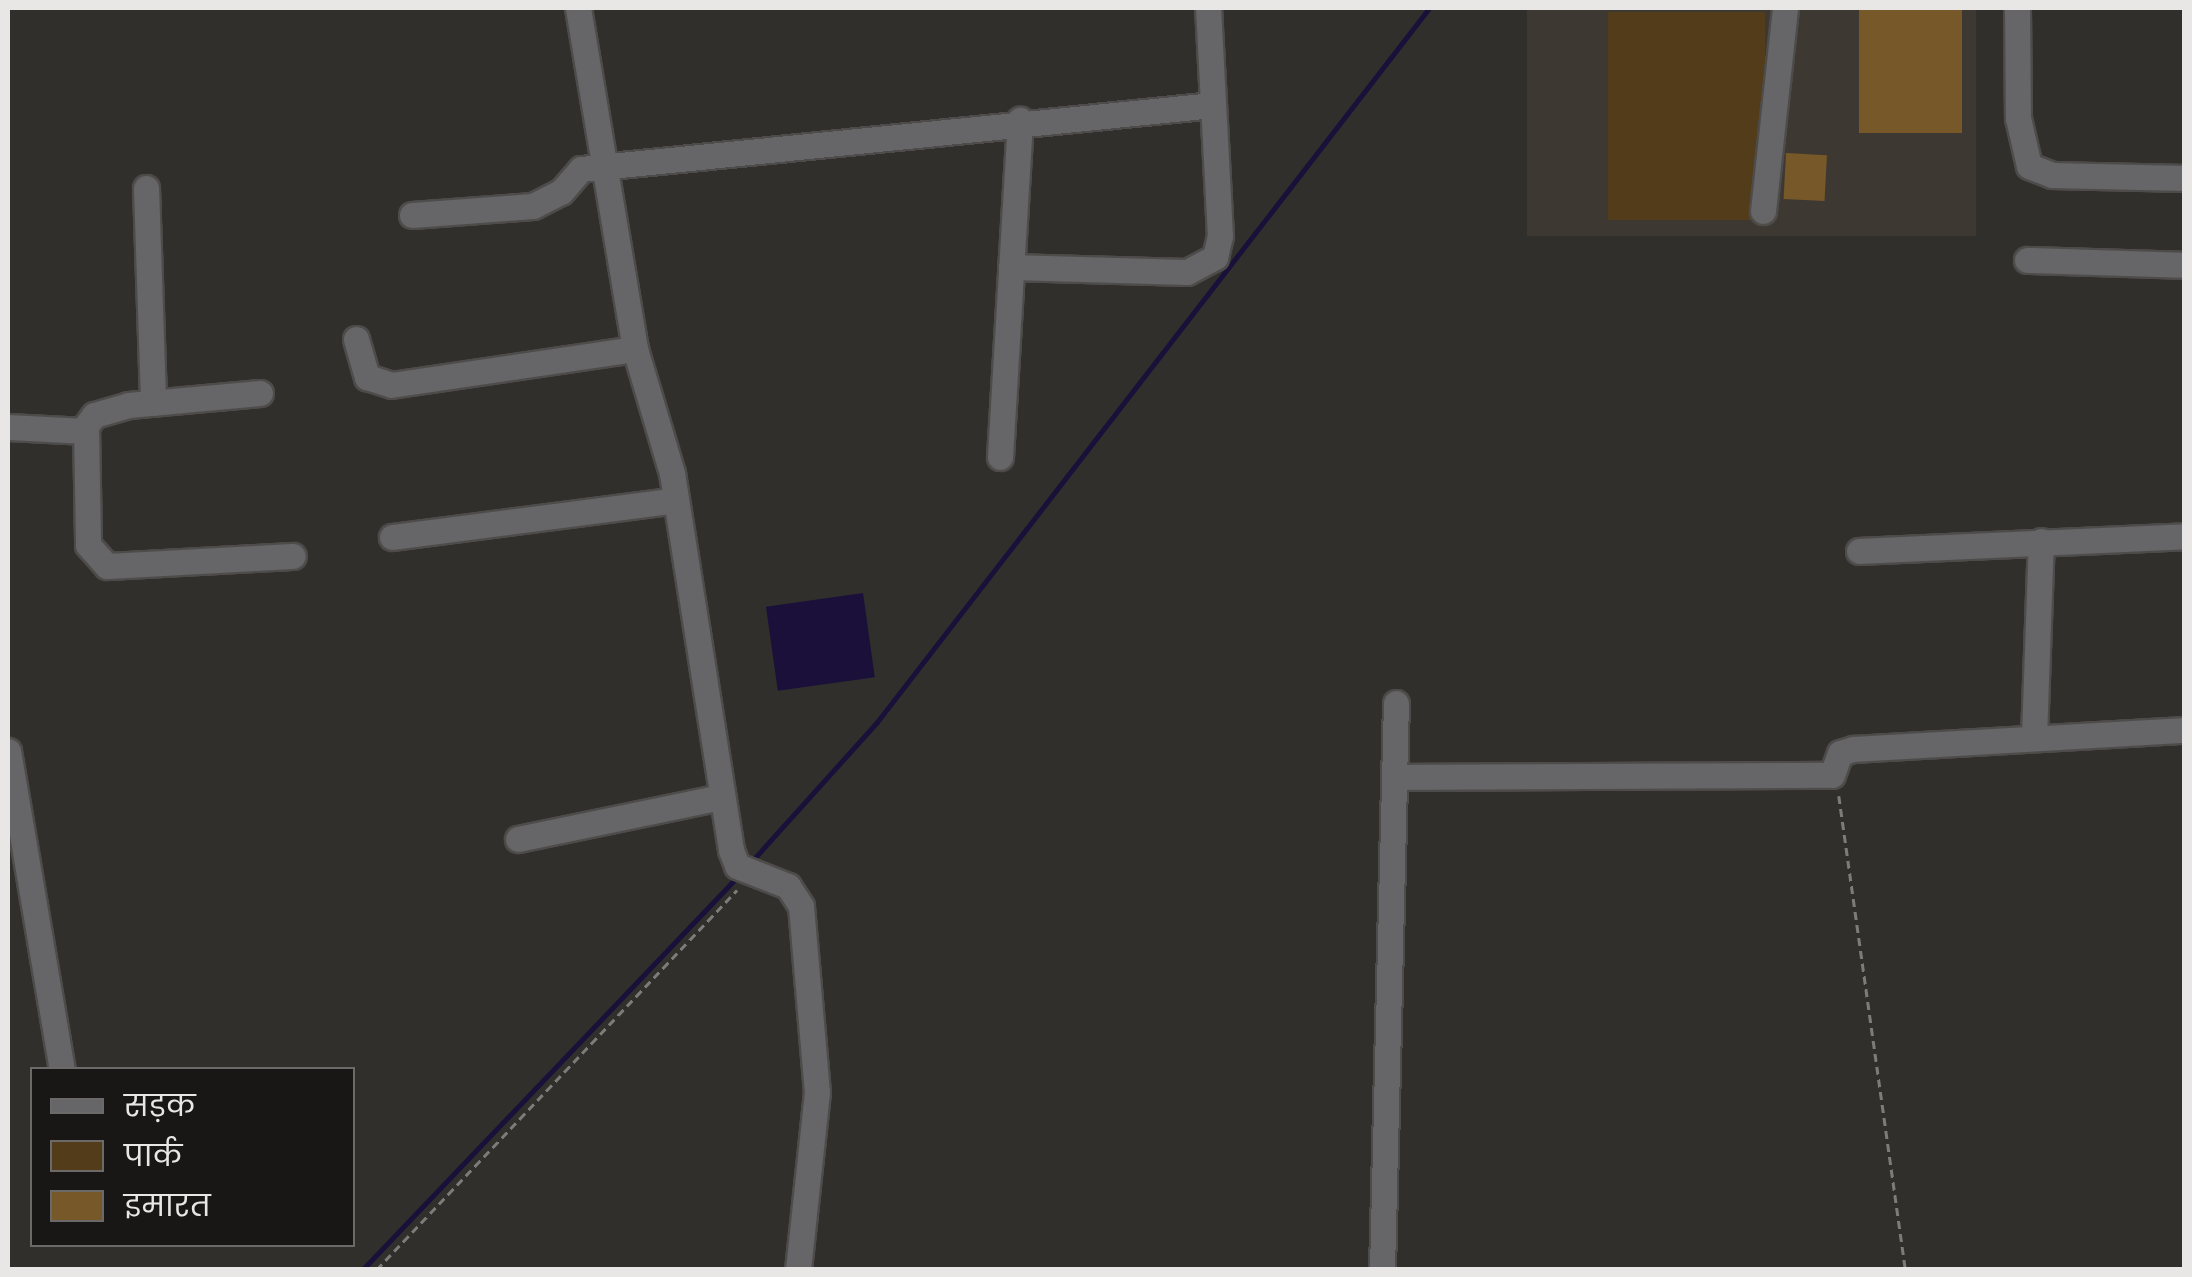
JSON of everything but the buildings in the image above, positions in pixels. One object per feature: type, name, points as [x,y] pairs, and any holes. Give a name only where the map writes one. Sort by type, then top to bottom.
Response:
[{"type":"street","points":[[578,8],[635,349],[676,500],[721,797],[745,871],[788,886],[801,906],[817,1092],[798,1270]]},
{"type":"street","points":[[1011,268],[1207,267],[1220,236],[1208,8]]},
{"type":"street","points":[[1762,210],[1785,8]]},
{"type":"street","points":[[2017,8],[2019,130],[2029,166],[2052,175],[2184,178]]},
{"type":"street","points":[[412,215],[533,206],[561,192],[577,170],[605,170],[1020,120],[1213,105]]},
{"type":"street","points":[[1000,458],[1020,120]]},
{"type":"street","points":[[146,188],[154,403]]},
{"type":"street","points":[[2027,260],[2184,265]]},
{"type":"street","points":[[356,338],[367,378],[392,386],[635,349]]},
{"type":"street","points":[[260,392],[154,403],[94,414],[86,431],[84,514],[97,562],[293,556]]},
{"type":"street","points":[[8,428],[86,431]]},
{"type":"street","points":[[392,537],[676,500]]},
{"type":"street","points":[[1859,550],[2184,536]]},
{"type":"street","points":[[2034,737],[2041,541]]},
{"type":"street","points":[[1382,1270],[1396,704]]},
{"type":"street","points":[[1394,778],[1837,774],[1846,750],[2184,730]]},
{"type":"street","points":[[8,751],[61,1067]]},
{"type":"street","points":[[518,839],[721,797]]},
{"type":"path","points":[[1837,774],[1906,1270]]},
{"type":"path","points":[[376,1270],[745,871]]},
{"type":"shaded area","points":[[1527,8],[1976,8],[1976,236],[1527,236]]},
{"type":"shaded area","points":[[863,593],[875,677],[778,691],[766,607]]},
{"type":"green space","points":[[1608,12],[1765,12],[1765,220],[1608,220]]},
{"type":"waterway","points":[[751,862],[877,722],[1429,8]]},
{"type":"waterway","points":[[362,1270],[740,874]]}]
